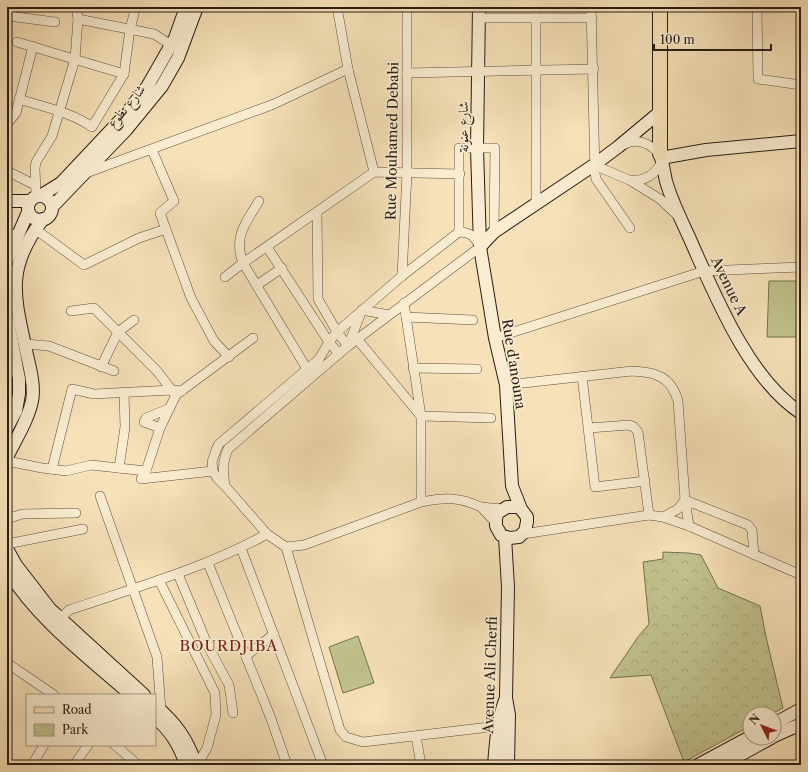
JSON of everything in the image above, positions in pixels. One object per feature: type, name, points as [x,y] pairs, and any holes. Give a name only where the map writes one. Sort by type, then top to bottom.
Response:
[{"type":"main road","points":[[7,261],[12,234],[34,198],[61,183],[125,115],[147,87],[171,45],[186,7]]},
{"type":"main road","name":"شارع تطوع","points":[[52,207],[126,130],[162,86],[178,58],[197,7]]},
{"type":"main road","points":[[660,7],[661,158],[706,150],[801,141]]},
{"type":"main road","name":"شارع عنونة","points":[[479,12],[477,148],[480,247]]},
{"type":"main road","points":[[480,247],[494,232],[594,165],[660,112]]},
{"type":"main road","name":"Avenue A","points":[[661,158],[668,187],[681,218],[704,271],[735,333],[749,358],[775,391],[787,404],[801,413]]},
{"type":"main road","points":[[7,201],[44,196],[49,200],[52,207],[50,215],[43,219],[30,236],[20,257],[15,279],[16,303],[31,374],[32,400],[25,422],[7,457]]},
{"type":"main road","points":[[34,198],[30,215],[36,219],[43,219]]},
{"type":"main road","name":"Rue d'anouna","points":[[480,247],[495,338],[506,385],[512,486]]},
{"type":"main road","points":[[7,316],[12,371],[20,379],[20,394],[16,411],[7,428]]},
{"type":"main road","points":[[504,508],[512,486]]},
{"type":"main road","points":[[508,587],[514,549],[523,532],[527,517],[521,509],[512,486]]},
{"type":"main road","points":[[521,509],[517,507],[504,508],[498,512],[495,522],[498,531],[505,537],[514,538],[523,532]]},
{"type":"main road","points":[[505,537],[508,587]]},
{"type":"main road","points":[[7,549],[32,588],[50,609],[57,624],[143,694]]},
{"type":"main road","points":[[7,570],[18,588],[130,694]]},
{"type":"main road","name":"Avenue Ali Cherfi","points":[[506,698],[508,587]]},
{"type":"main road","points":[[494,765],[500,712],[506,698]]},
{"type":"main road","points":[[506,698],[510,715],[508,765]]},
{"type":"main road","points":[[782,720],[801,709]]},
{"type":"main road","points":[[157,711],[182,732],[190,748],[192,764]]},
{"type":"main road","points":[[782,732],[801,724]]},
{"type":"main road","points":[[698,765],[742,741]]},
{"type":"main road","points":[[722,765],[756,746]]},
{"type":"street","points":[[34,198],[36,162],[52,136],[75,59],[78,19],[76,7]]},
{"type":"street","points":[[19,99],[59,112],[85,122],[92,127],[124,74],[130,29],[135,7]]},
{"type":"street","points":[[337,7],[348,69],[374,172]]},
{"type":"street","name":"Rue Mouhamed Debabi","points":[[402,276],[407,173],[407,7]]},
{"type":"street","points":[[591,7],[594,69],[594,165],[596,179],[630,228]]},
{"type":"street","points":[[757,7],[758,79],[801,85]]},
{"type":"street","points":[[479,12],[536,18],[592,18]]},
{"type":"street","points":[[7,15],[55,22]]},
{"type":"street","points":[[536,18],[536,204]]},
{"type":"street","points":[[78,19],[154,34],[171,45]]},
{"type":"street","points":[[17,42],[124,74]]},
{"type":"street","points":[[7,124],[16,113],[33,46]]},
{"type":"street","points":[[85,173],[152,150],[274,104],[348,69]]},
{"type":"street","points":[[407,73],[594,69]]},
{"type":"street","points":[[618,147],[635,140],[643,142],[661,158],[656,172],[640,180],[629,180]]},
{"type":"street","points":[[459,232],[460,148],[495,148],[494,232]]},
{"type":"street","points":[[152,150],[174,201],[160,212],[191,298],[214,341],[229,357]]},
{"type":"street","points":[[594,165],[629,180],[660,199],[681,218]]},
{"type":"street","points":[[7,171],[34,198]]},
{"type":"street","points":[[225,277],[244,262],[374,172],[460,174]]},
{"type":"street","points":[[259,201],[243,229],[239,241],[240,253],[257,285],[309,373]]},
{"type":"street","points":[[317,212],[318,300],[337,332],[348,346]]},
{"type":"street","points":[[35,229],[84,265],[139,238],[166,229]]},
{"type":"street","points":[[225,486],[223,466],[224,457],[228,449],[309,373],[337,332],[402,276],[459,232],[465,232],[476,239],[480,247],[404,303],[339,354],[309,373],[220,444],[213,456],[213,471],[217,478],[267,534],[286,547],[340,730],[346,737],[363,742],[498,726]]},
{"type":"street","points":[[267,247],[329,342],[339,354]]},
{"type":"street","points":[[495,338],[704,271],[801,267]]},
{"type":"street","points":[[257,285],[282,268]]},
{"type":"street","points":[[404,303],[421,416],[422,502]]},
{"type":"street","points":[[71,311],[94,308],[157,370],[177,392]]},
{"type":"street","points":[[362,310],[389,315]]},
{"type":"street","points":[[348,346],[362,310]]},
{"type":"street","points":[[406,316],[473,320]]},
{"type":"street","points":[[101,367],[118,332],[134,320]]},
{"type":"street","points":[[213,471],[141,479],[146,471],[160,428],[177,392],[229,357],[253,338]]},
{"type":"street","points":[[357,339],[421,416],[491,418]]},
{"type":"street","points":[[25,344],[49,346],[114,371]]},
{"type":"street","points":[[413,368],[477,369]]},
{"type":"street","points":[[506,385],[632,371],[641,371],[661,376],[672,386],[678,401],[685,500],[689,526]]},
{"type":"street","points":[[582,376],[595,487],[645,481]]},
{"type":"street","points":[[52,469],[72,389],[94,394],[177,392]]},
{"type":"street","points":[[119,468],[125,426],[124,393]]},
{"type":"street","points":[[160,428],[144,422],[146,418],[170,408]]},
{"type":"street","points":[[589,428],[622,424],[634,427],[638,432],[649,516]]},
{"type":"street","points":[[7,461],[52,469],[66,470],[91,465],[146,471]]},
{"type":"street","points":[[100,496],[157,657],[157,711]]},
{"type":"street","points":[[286,547],[304,545],[422,502],[438,498],[467,501],[481,507],[504,508]]},
{"type":"street","points":[[663,517],[678,509],[685,500]]},
{"type":"street","points":[[685,500],[748,525],[752,530],[754,555]]},
{"type":"street","points":[[481,507],[495,522]]},
{"type":"street","points":[[7,519],[22,514],[76,513]]},
{"type":"street","points":[[523,532],[539,532],[649,516],[663,517],[689,526],[801,575]]},
{"type":"street","points":[[7,544],[83,529]]},
{"type":"street","points":[[57,624],[70,610],[208,563],[267,534]]},
{"type":"street","points":[[241,548],[323,765]]},
{"type":"street","points":[[208,563],[270,716],[287,765]]},
{"type":"street","points":[[178,574],[208,646],[229,686],[236,714],[216,715]]},
{"type":"street","points":[[159,580],[215,693],[216,715],[207,748],[192,764]]},
{"type":"street","points":[[246,656],[274,634]]},
{"type":"street","points":[[7,663],[53,694]]},
{"type":"street","name":"Avenue Ali Cherfi","points":[[502,765],[506,698]]},
{"type":"street","points":[[416,736],[421,765]]},
{"type":"street","points":[[32,765],[43,746]]},
{"type":"street","points":[[74,765],[87,746]]},
{"type":"street","points":[[116,746],[134,764]]},
{"type":"green space","points":[[769,281],[798,281],[797,337],[767,337]]},
{"type":"green space","points":[[663,552],[701,555],[718,588],[760,606],[783,708],[782,706],[742,706],[742,730],[684,762],[651,675],[610,678],[638,637],[649,624],[643,562],[663,559]]},
{"type":"green space","points":[[358,636],[374,683],[343,693],[329,647]]},
{"type":"district","name":"BOURDJIBA","points":[[229,646]]}]
